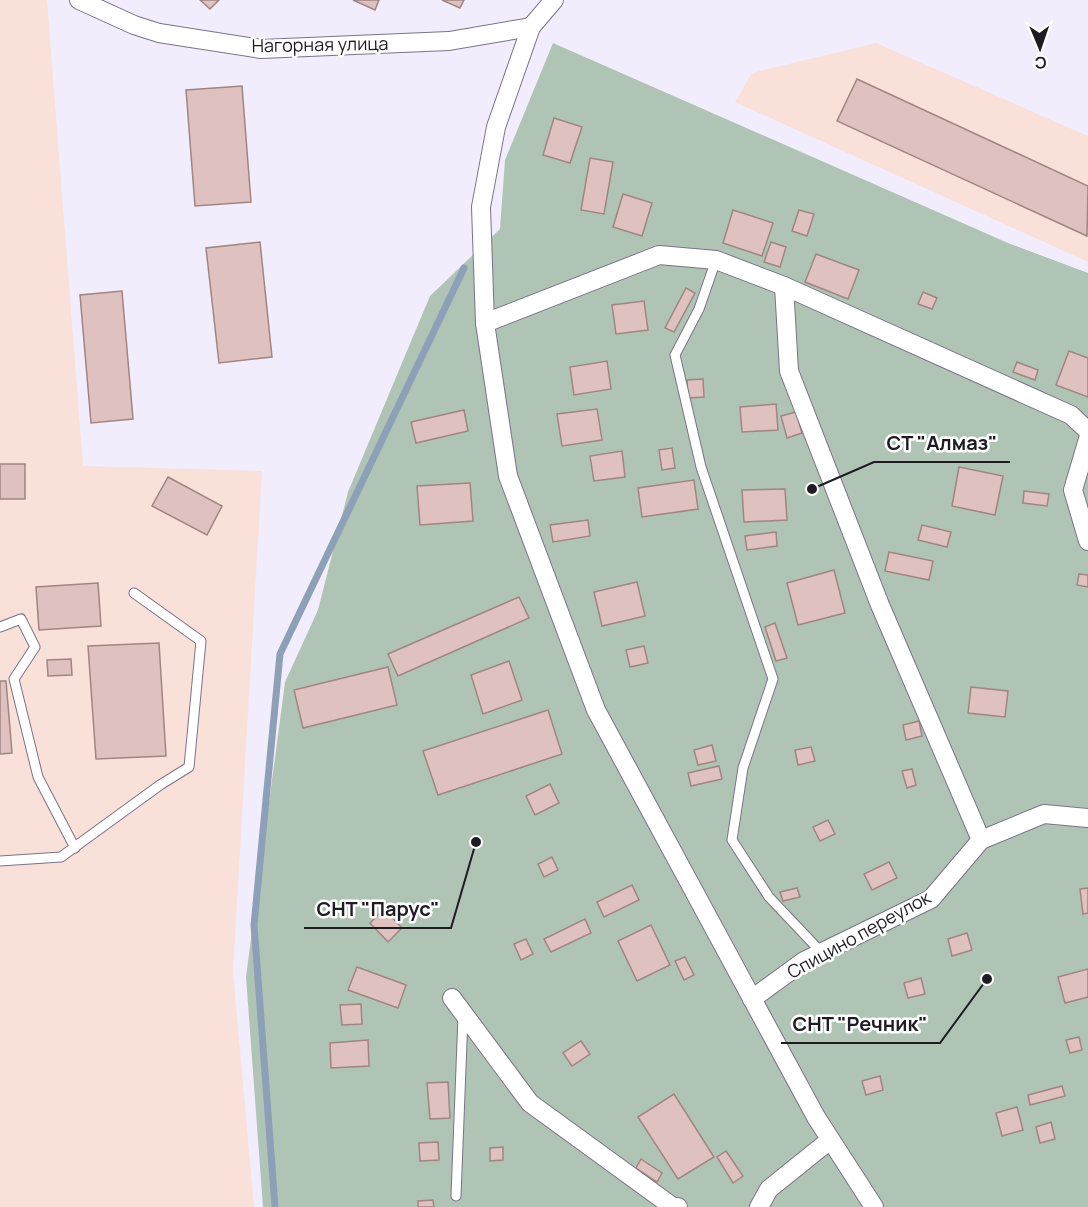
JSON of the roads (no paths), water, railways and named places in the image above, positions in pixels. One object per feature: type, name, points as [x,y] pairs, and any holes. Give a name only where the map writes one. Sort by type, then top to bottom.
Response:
[{"type":"street","name":"Нагорная улица","points":[[79,0],[134,25],[159,33],[261,49],[449,41],[531,27]]},
{"type":"street","points":[[554,0],[531,27],[496,127],[481,207],[485,323],[508,476],[596,710],[830,1140],[874,1207]]},
{"type":"street","points":[[485,323],[659,255],[716,260],[784,286],[1071,415],[1088,431]]},
{"type":"street","points":[[784,286],[789,371],[880,605],[981,840]]},
{"type":"street","points":[[1088,440],[1073,490],[1088,541]]},
{"type":"street","name":"Спицино переулок","points":[[752,999],[804,961],[931,899],[981,840],[1044,814],[1088,818]]},
{"type":"street","points":[[452,998],[530,1103],[673,1207],[678,1207]]},
{"type":"street","points":[[759,1207],[770,1190],[830,1140]]},
{"type":"lane","points":[[716,260],[699,309],[675,355],[701,467],[773,678],[743,768],[732,840],[769,897],[822,953]]},
{"type":"lane","points":[[0,861],[61,857],[160,785],[189,767],[201,641],[134,593]]},
{"type":"lane","points":[[0,627],[21,620],[35,647],[14,679],[38,777],[75,848]]},
{"type":"lane","points":[[456,1196],[463,1013]]},
{"type":"waterway","points":[[275,1207],[254,925],[280,654],[464,268]]},
{"type":"place","name":"СТ \"Алмаз\"","points":[[812,489]]},
{"type":"place","name":"СНТ \"Парус\"","points":[[476,842]]},
{"type":"place","name":"СНТ \"Речник\"","points":[[987,979]]}]
